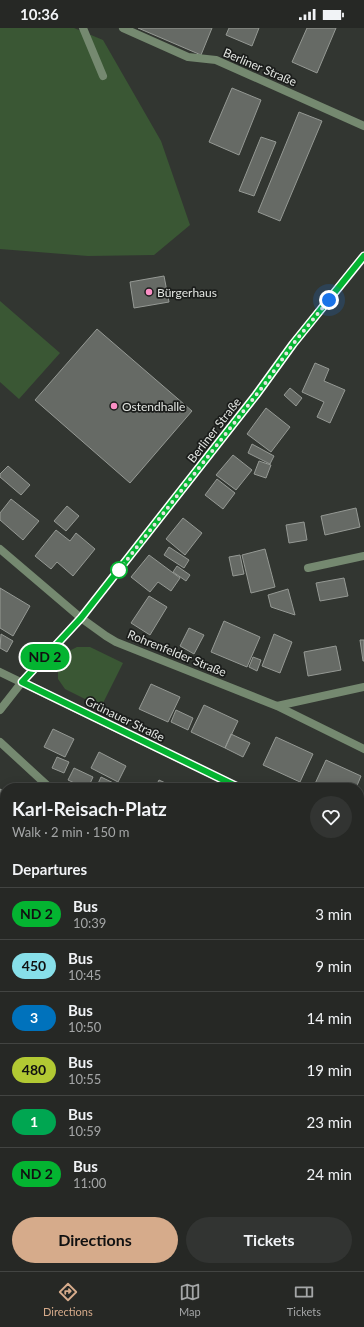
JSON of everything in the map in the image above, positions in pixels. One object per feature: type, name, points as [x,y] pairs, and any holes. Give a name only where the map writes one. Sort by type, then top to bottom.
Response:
[{"type":"street","points":[[83,28],[103,76]]},
{"type":"street","name":"Berliner Straße","points":[[122,28],[188,57],[216,60],[364,126]]},
{"type":"street","name":"Berliner Straße","points":[[0,710],[22,682],[81,618],[264,385],[293,344],[364,256]]},
{"type":"street","name":"Rohrenfelder Straße","points":[[0,549],[81,618],[116,642],[277,706],[364,749]]},
{"type":"street","points":[[308,568],[364,556]]},
{"type":"street","name":"Grünauer Straße","points":[[0,672],[230,783]]},
{"type":"street","points":[[277,706],[364,687]]},
{"type":"street","points":[[0,742],[45,783]]},
{"type":"green space","points":[[0,28],[74,28],[103,40],[161,141],[190,225],[154,255],[88,256],[0,249]]},
{"type":"green space","points":[[0,301],[60,353],[19,399],[0,382]]},
{"type":"green space","points":[[77,647],[90,647],[123,663],[101,707],[65,689],[58,679],[58,666],[67,652]]},
{"type":"building","points":[[138,28],[212,28],[201,55]]},
{"type":"building","points":[[229,28],[259,28],[252,46],[226,35]]},
{"type":"building","points":[[307,28],[336,28],[317,73],[292,62]]},
{"type":"building","points":[[232,88],[261,100],[239,155],[209,142]]},
{"type":"building","points":[[299,112],[322,121],[280,221],[258,212]]},
{"type":"building","points":[[261,137],[276,142],[254,196],[239,191]]},
{"type":"building","name":"Bürgerhaus","points":[[164,276],[169,302],[134,308],[130,282]]},
{"type":"building","name":"Ostendhalle","points":[[97,329],[192,411],[130,483],[35,400]]},
{"type":"building","points":[[315,363],[329,369],[324,381],[345,390],[330,423],[317,417],[324,402],[302,392]]},
{"type":"building","points":[[290,388],[302,398],[296,406],[284,395]]},
{"type":"building","points":[[266,408],[290,427],[271,452],[247,434]]},
{"type":"building","points":[[252,444],[274,456],[270,464],[248,453]]},
{"type":"building","points":[[233,455],[252,470],[236,490],[216,475]]},
{"type":"building","points":[[259,461],[271,465],[266,478],[254,474]]},
{"type":"building","points":[[8,466],[30,485],[21,495],[0,477],[0,474]]},
{"type":"building","points":[[217,479],[235,493],[223,509],[205,495]]},
{"type":"building","points":[[11,499],[39,521],[23,540],[0,520],[0,513]]},
{"type":"building","points":[[67,506],[79,516],[66,531],[54,521]]},
{"type":"building","points":[[356,508],[360,527],[325,535],[321,516]]},
{"type":"building","points":[[183,518],[202,533],[185,555],[166,539]]},
{"type":"building","points":[[304,522],[307,540],[289,543],[286,525]]},
{"type":"building","points":[[56,530],[70,541],[76,533],[95,549],[73,576],[57,562],[51,569],[35,556]]},
{"type":"building","points":[[169,547],[189,560],[184,568],[164,555]]},
{"type":"building","points":[[265,549],[275,587],[251,593],[242,555]]},
{"type":"building","points":[[149,555],[180,578],[171,591],[158,582],[150,592],[131,577]]},
{"type":"building","points":[[240,555],[244,574],[233,576],[229,557]]},
{"type":"building","points":[[177,566],[190,575],[186,581],[173,572]]},
{"type":"building","points":[[344,578],[348,596],[320,601],[316,583]]},
{"type":"building","points":[[0,588],[30,606],[13,636],[0,628]]},
{"type":"building","points":[[288,589],[295,615],[271,607],[268,595]]},
{"type":"building","points":[[149,596],[167,607],[150,635],[131,623]]},
{"type":"building","points":[[224,621],[260,637],[247,667],[211,652]]},
{"type":"building","points":[[189,628],[204,635],[194,654],[180,646]]},
{"type":"building","points":[[1,634],[13,641],[7,652],[0,648]]},
{"type":"building","points":[[274,634],[292,642],[280,673],[262,666]]},
{"type":"building","points":[[360,640],[364,640],[364,661],[363,661]]},
{"type":"building","points":[[336,646],[341,670],[308,676],[304,652]]},
{"type":"building","points":[[253,657],[261,660],[257,671],[249,667]]},
{"type":"building","points":[[151,684],[180,697],[168,722],[139,709]]},
{"type":"building","points":[[204,705],[238,721],[225,748],[191,732]]},
{"type":"building","points":[[176,710],[193,718],[188,730],[171,722]]},
{"type":"building","points":[[53,729],[74,739],[65,757],[44,747]]},
{"type":"building","points":[[231,734],[250,743],[243,757],[225,748]]},
{"type":"building","points":[[276,737],[313,754],[300,782],[263,765]]},
{"type":"building","points":[[99,752],[126,766],[118,782],[91,768]]},
{"type":"building","points":[[57,757],[69,762],[64,773],[52,768]]},
{"type":"building","points":[[326,760],[361,776],[358,783],[315,783]]},
{"type":"building","points":[[74,768],[93,777],[90,783],[74,783],[68,780]]},
{"type":"building","points":[[101,777],[114,783],[98,783]]},
{"type":"building","points":[[159,780],[165,783],[158,783]]},
{"type":"bus line","points":[[230,783],[22,682],[81,618],[264,385],[293,344],[364,256]]},
{"type":"place","name":"Bürgerhaus","points":[[149,292]]},
{"type":"place","name":"Ostendhalle","points":[[114,406]]},
{"type":"route","points":[[119,570],[264,385],[293,344],[329,300]]}]
